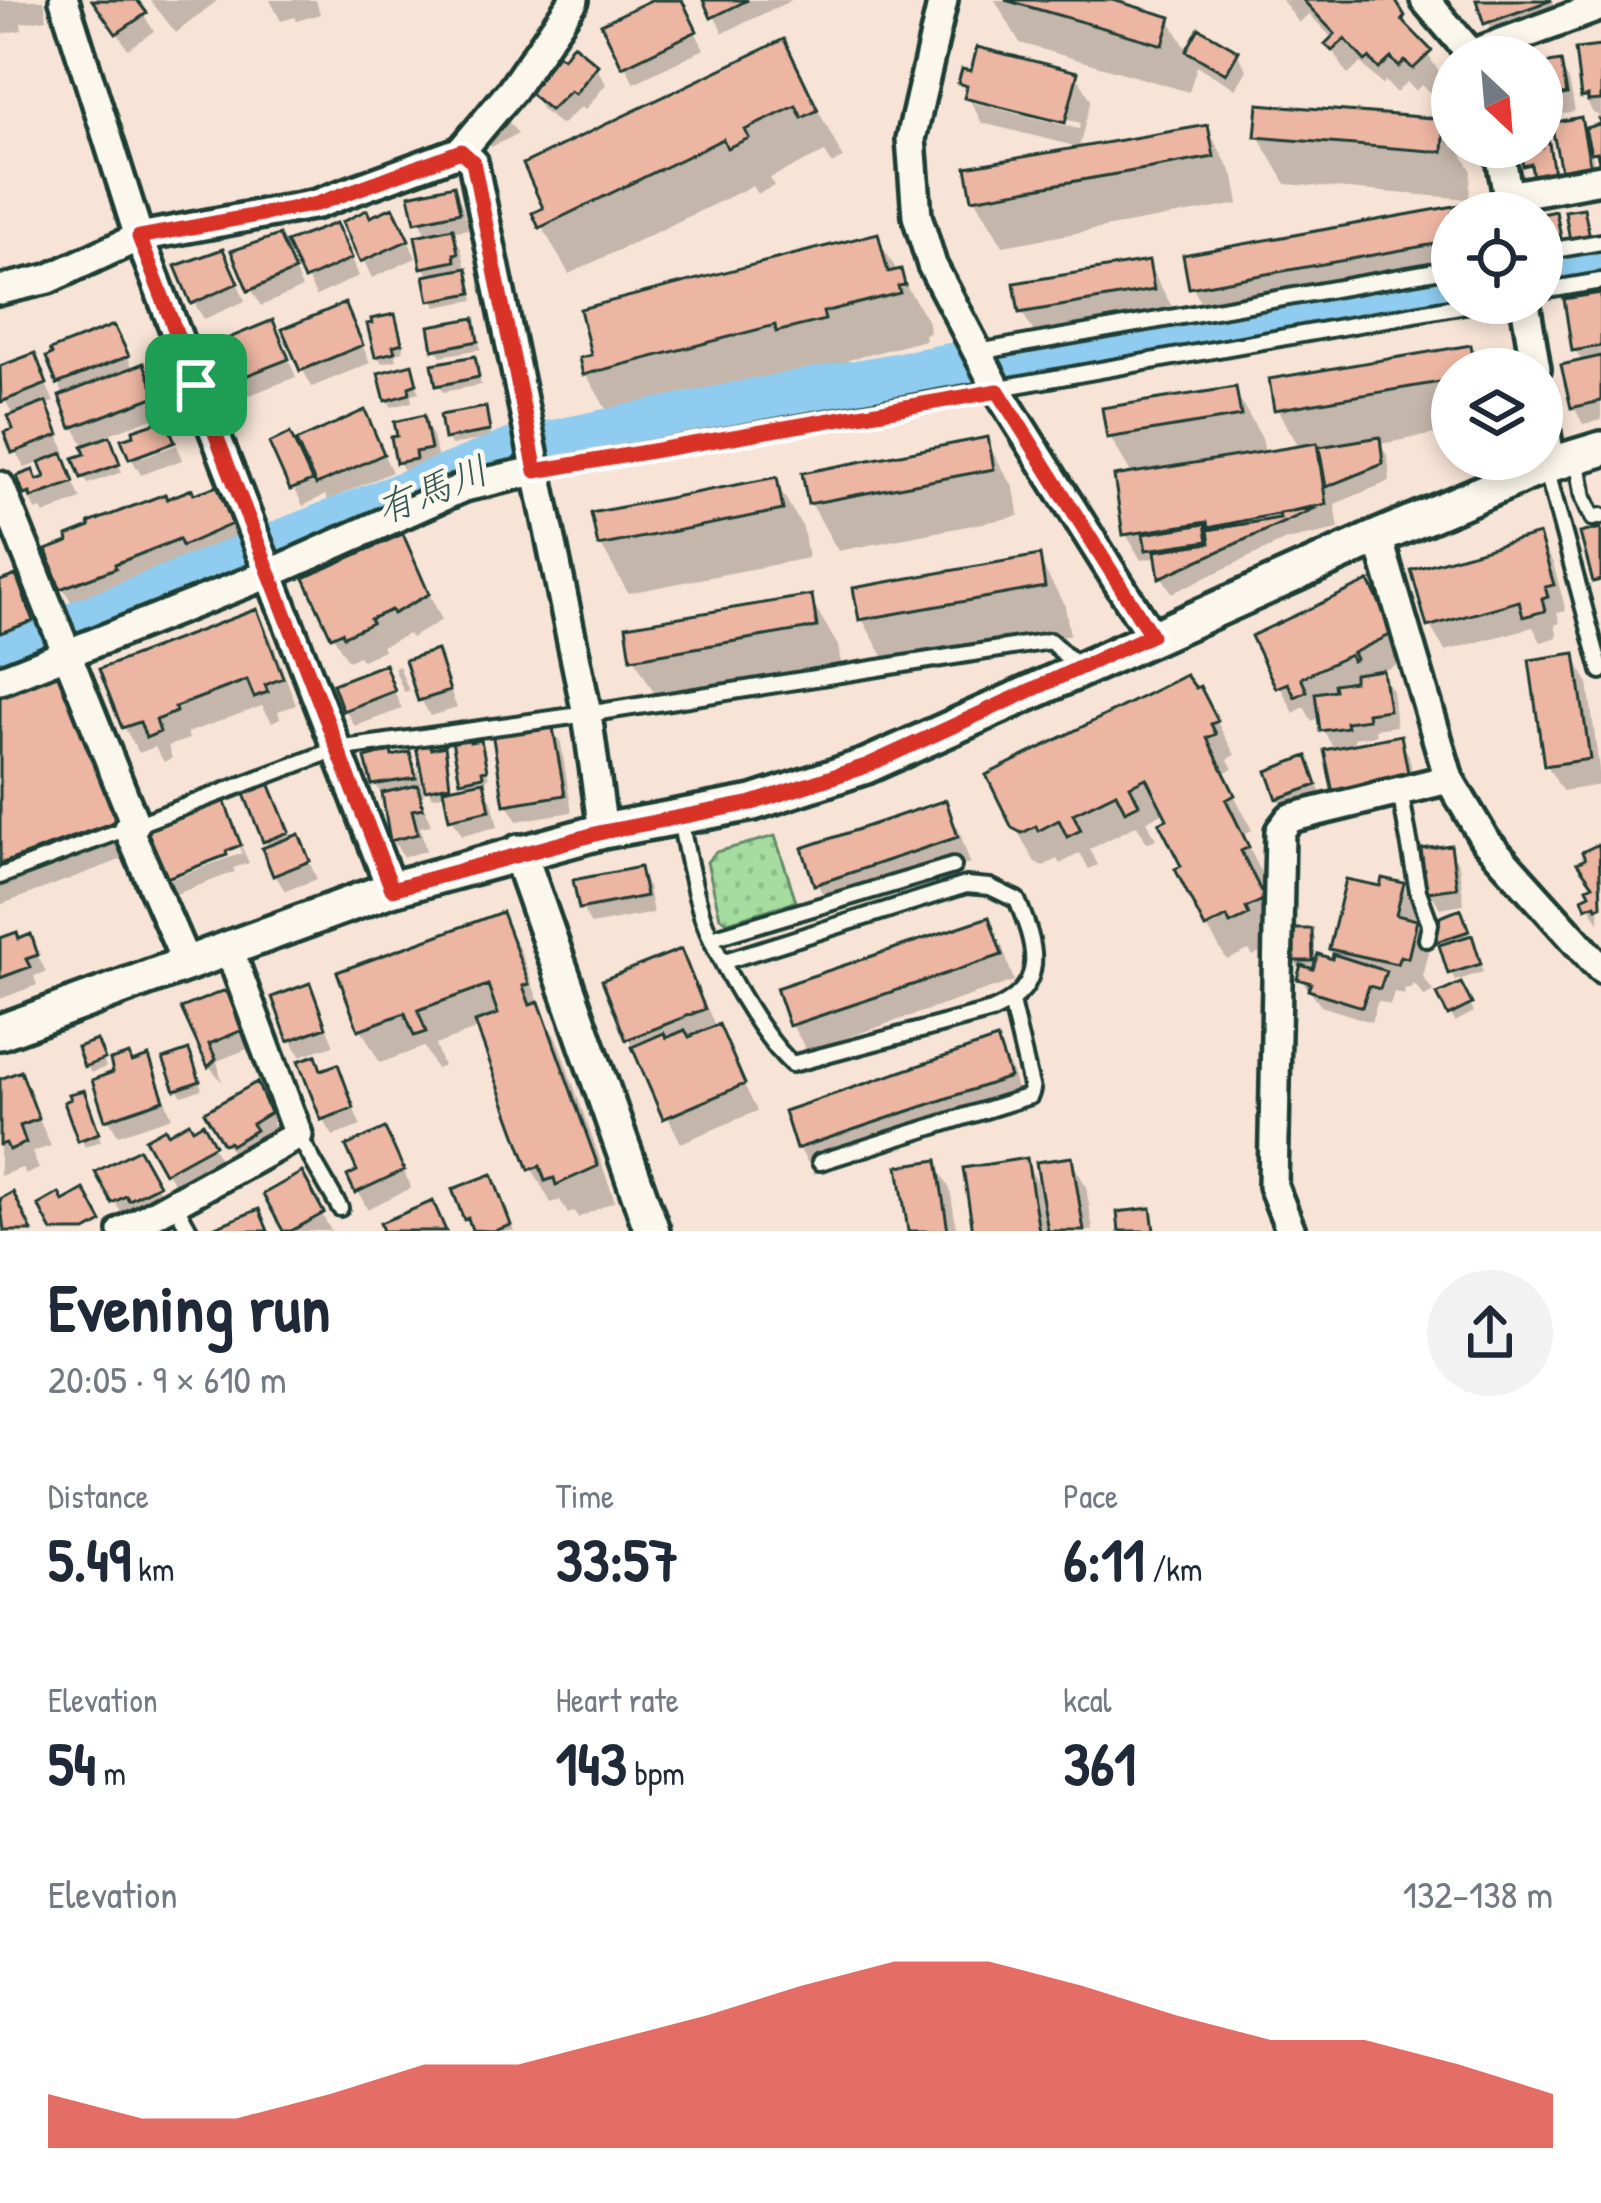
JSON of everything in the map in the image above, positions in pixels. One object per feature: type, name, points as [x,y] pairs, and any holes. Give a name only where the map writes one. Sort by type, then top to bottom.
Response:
[{"type":"street","points":[[64,0],[139,237],[392,889]]},
{"type":"street","points":[[0,290],[48,279],[139,237],[317,204],[461,151],[512,89],[574,0]]},
{"type":"street","points":[[943,0],[911,139],[917,216],[932,266],[997,389],[1151,635]]},
{"type":"street","points":[[1425,0],[1456,36]]},
{"type":"street","points":[[1524,36],[1601,6]]},
{"type":"street","points":[[461,151],[473,162],[587,715],[603,832]]},
{"type":"street","points":[[1553,192],[1601,179]]},
{"type":"street","points":[[0,1033],[392,889],[519,852],[752,803],[866,766],[1151,635],[1568,458]]},
{"type":"street","points":[[0,680],[269,573],[464,487],[535,470]]},
{"type":"street","points":[[0,486],[186,962]]},
{"type":"street","points":[[1378,537],[1449,779],[1485,839],[1601,969]]},
{"type":"street","points":[[1292,1231],[1273,1186],[1280,831],[1290,818],[1449,779]]},
{"type":"street","points":[[519,852],[652,1231]]},
{"type":"street","points":[[123,1231],[298,1135],[228,946]]},
{"type":"lane","points":[[1563,248],[1601,242]]},
{"type":"lane","points":[[978,353],[1431,272]]},
{"type":"lane","points":[[1563,287],[1601,281]]},
{"type":"lane","points":[[535,470],[1431,311]]},
{"type":"lane","points":[[1568,458],[1593,518],[1601,517]]},
{"type":"lane","points":[[1568,458],[1601,671]]},
{"type":"lane","points":[[0,876],[337,749],[587,715],[1050,640],[1079,668]]},
{"type":"lane","points":[[1400,791],[1418,891],[1430,924],[1427,939]]},
{"type":"lane","points":[[679,815],[705,925],[725,962],[771,1045],[792,1064],[1011,1002],[1028,987],[1034,964],[1029,929],[1016,900],[990,887],[965,885],[725,962]]},
{"type":"lane","points":[[712,938],[953,866]]},
{"type":"lane","points":[[820,1162],[1030,1096],[1033,1090],[1011,1002]]},
{"type":"lane","points":[[298,1135],[340,1208]]},
{"type":"lane","points":[[175,1204],[190,1231]]},
{"type":"green space","points":[[775,836],[796,901],[728,922],[720,917],[707,862],[716,852]]},
{"type":"building","points":[[92,0],[137,0],[147,13],[116,34]]},
{"type":"building","points":[[651,0],[682,0],[697,31],[622,67],[601,24]]},
{"type":"building","points":[[703,0],[748,0],[711,18]]},
{"type":"building","points":[[1005,0],[1113,0],[1171,17],[1163,45]]},
{"type":"building","points":[[1303,0],[1395,0],[1405,16],[1402,20],[1431,52],[1413,69],[1405,61],[1399,67],[1391,58],[1379,69],[1345,39],[1332,51],[1325,44],[1335,34]]},
{"type":"building","points":[[1476,0],[1552,0],[1484,24]]},
{"type":"building","points":[[1199,28],[1239,51],[1226,74],[1186,51]]},
{"type":"building","points":[[784,39],[818,110],[802,118],[796,106],[745,130],[749,138],[727,148],[723,139],[539,228],[532,213],[543,208],[523,164]]},
{"type":"building","points":[[573,44],[598,65],[575,94],[570,91],[550,110],[528,92],[558,54],[563,58]]},
{"type":"building","points":[[1601,46],[1601,100],[1588,101],[1588,96],[1581,98],[1575,49]]},
{"type":"building","points":[[977,47],[1078,72],[1065,123],[964,98],[967,86],[958,83],[962,69],[971,71]]},
{"type":"building","points":[[1258,104],[1431,118],[1431,151],[1255,137]]},
{"type":"building","points":[[1581,117],[1590,165],[1561,171],[1563,121]]},
{"type":"building","points":[[1601,119],[1600,166],[1585,128],[1600,124]]},
{"type":"building","points":[[1208,125],[1214,157],[972,199],[966,167]]},
{"type":"building","points":[[1532,168],[1553,168],[1554,174],[1533,178]]},
{"type":"building","points":[[454,185],[460,212],[415,222],[409,195]]},
{"type":"building","points":[[393,207],[409,240],[360,262],[342,222],[367,210],[370,217]]},
{"type":"building","points":[[1584,208],[1590,238],[1570,241],[1565,211]]},
{"type":"building","points":[[1431,210],[1431,245],[1189,288],[1183,255]]},
{"type":"building","points":[[336,223],[352,258],[304,280],[286,242]]},
{"type":"building","points":[[453,228],[455,261],[421,268],[415,236]]},
{"type":"building","points":[[878,233],[888,272],[901,269],[905,285],[898,286],[900,293],[823,312],[825,320],[776,332],[775,325],[583,375],[579,358],[591,355],[580,309]]},
{"type":"building","points":[[279,235],[295,271],[248,291],[231,251]]},
{"type":"building","points":[[223,249],[238,283],[191,304],[175,266]]},
{"type":"building","points":[[1149,261],[1154,290],[1019,313],[1014,283]]},
{"type":"building","points":[[467,268],[472,293],[429,301],[424,276]]},
{"type":"building","points":[[1601,293],[1601,346],[1572,351],[1564,299]]},
{"type":"building","points":[[345,303],[363,345],[300,371],[282,329]]},
{"type":"building","points":[[395,314],[402,343],[393,346],[395,352],[375,357],[367,324]]},
{"type":"building","points":[[474,318],[478,341],[433,350],[429,326]]},
{"type":"building","points":[[273,320],[289,359],[222,385],[207,347]]},
{"type":"building","points":[[114,325],[129,356],[57,384],[46,357],[52,354],[50,350]]},
{"type":"building","points":[[1431,352],[1431,384],[1274,410],[1269,379]]},
{"type":"building","points":[[35,353],[47,384],[1,402],[0,366]]},
{"type":"building","points":[[475,356],[479,377],[436,386],[432,364]]},
{"type":"building","points":[[1601,356],[1601,401],[1571,408],[1563,365]]},
{"type":"building","points":[[144,363],[156,396],[71,428],[59,396]]},
{"type":"building","points":[[412,364],[417,384],[409,387],[410,394],[385,401],[378,373]]},
{"type":"building","points":[[1236,387],[1241,416],[1107,438],[1102,408]]},
{"type":"building","points":[[46,402],[59,435],[12,453],[4,432],[13,429],[8,416]]},
{"type":"building","points":[[486,407],[490,431],[444,439],[440,415]]},
{"type":"building","points":[[365,410],[384,454],[316,485],[296,441]]},
{"type":"building","points":[[424,415],[431,449],[415,452],[416,459],[396,463],[391,437],[397,436],[394,422]]},
{"type":"building","points":[[166,419],[175,442],[129,459],[121,439]]},
{"type":"building","points":[[290,433],[312,481],[290,490],[269,443]]},
{"type":"building","points":[[110,436],[120,464],[81,478],[73,458],[85,454],[82,446]]},
{"type":"building","points":[[988,437],[994,469],[808,504],[802,473]]},
{"type":"building","points":[[1380,437],[1383,464],[1326,487],[1319,447]]},
{"type":"building","points":[[1317,443],[1326,504],[1208,528],[1207,522],[1123,535],[1114,476]]},
{"type":"building","points":[[63,453],[74,482],[31,498],[30,493],[24,495],[17,476],[33,470],[37,480],[45,477],[39,462]]},
{"type":"building","points":[[777,477],[783,510],[598,546],[591,513]]},
{"type":"building","points":[[218,486],[232,524],[182,546],[179,539],[60,589],[46,550],[68,542],[67,536],[165,494],[167,499]]},
{"type":"building","points":[[1318,507],[1159,578],[1155,551],[1210,543],[1208,530]]},
{"type":"building","points":[[1205,524],[1208,541],[1146,550],[1143,534]]},
{"type":"building","points":[[1601,528],[1601,580],[1593,582],[1580,533]]},
{"type":"building","points":[[403,534],[429,594],[393,614],[391,610],[370,619],[372,623],[344,636],[342,632],[331,637],[304,578]]},
{"type":"building","points":[[1539,534],[1554,585],[1545,587],[1545,611],[1523,617],[1519,601],[1427,627],[1411,570]]},
{"type":"building","points":[[1040,555],[1045,587],[859,620],[853,588]]},
{"type":"building","points":[[16,575],[33,621],[0,633],[0,581]]},
{"type":"building","points":[[1369,581],[1394,633],[1353,653],[1356,659],[1352,661],[1350,655],[1301,678],[1307,691],[1295,697],[1288,683],[1276,688],[1251,636]]},
{"type":"building","points":[[812,595],[817,627],[631,659],[626,626]]},
{"type":"building","points":[[257,609],[283,678],[265,685],[268,692],[254,697],[247,680],[175,707],[176,712],[156,720],[160,732],[146,738],[140,722],[122,728],[99,669]]},
{"type":"building","points":[[437,650],[450,691],[418,701],[405,660]]},
{"type":"building","points":[[1575,653],[1590,759],[1544,766],[1529,660]]},
{"type":"building","points":[[61,664],[122,819],[0,864],[0,687]]},
{"type":"building","points":[[385,664],[395,691],[343,711],[333,684]]},
{"type":"building","points":[[1383,670],[1389,710],[1367,713],[1368,719],[1346,722],[1347,727],[1320,731],[1315,693],[1354,681],[1354,674]]},
{"type":"building","points":[[1186,675],[1196,688],[1200,686],[1218,721],[1211,724],[1216,734],[1207,738],[1235,795],[1226,800],[1249,847],[1241,851],[1265,899],[1246,908],[1249,915],[1230,924],[1227,917],[1205,928],[1175,869],[1181,866],[1159,823],[1167,819],[1146,778],[1130,786],[1139,804],[1125,811],[1116,793],[1073,814],[1081,830],[1067,837],[1059,820],[1038,831],[1036,826],[1022,833],[1012,828],[986,775]]},
{"type":"building","points":[[552,722],[565,795],[504,805],[492,732]]},
{"type":"building","points":[[1401,735],[1409,778],[1333,793],[1324,750]]},
{"type":"building","points":[[469,737],[470,742],[481,740],[487,770],[482,771],[483,776],[460,781],[452,741]]},
{"type":"building","points":[[430,745],[431,749],[445,746],[450,785],[425,790],[416,747]]},
{"type":"building","points":[[391,751],[392,756],[410,752],[416,778],[372,785],[365,758]]},
{"type":"building","points":[[1307,756],[1317,785],[1277,799],[1267,771]]},
{"type":"building","points":[[484,781],[490,810],[449,819],[443,789]]},
{"type":"building","points":[[269,783],[289,832],[263,842],[244,794]]},
{"type":"building","points":[[418,785],[423,808],[412,810],[418,834],[390,841],[382,793]]},
{"type":"building","points":[[224,800],[241,845],[164,879],[145,829]]},
{"type":"building","points":[[946,800],[958,837],[814,885],[802,848]]},
{"type":"building","points":[[299,834],[310,861],[273,876],[262,848]]},
{"type":"building","points":[[1599,844],[1601,906],[1586,908],[1582,898],[1593,885],[1577,863],[1585,859],[1582,852]]},
{"type":"building","points":[[1451,845],[1457,888],[1427,892],[1421,849]]},
{"type":"building","points":[[640,867],[646,896],[579,909],[573,880]]},
{"type":"building","points":[[1382,878],[1404,883],[1396,915],[1417,920],[1408,958],[1400,956],[1397,964],[1329,949],[1346,879],[1380,886]]},
{"type":"building","points":[[1461,909],[1469,931],[1436,942],[1440,917]]},
{"type":"building","points":[[502,912],[529,984],[523,986],[530,1005],[539,1002],[598,1166],[556,1185],[554,1178],[545,1181],[540,1166],[529,1170],[475,1022],[498,1014],[488,985],[418,1010],[426,1032],[414,1036],[405,1013],[358,1030],[337,972]]},
{"type":"building","points":[[989,917],[1002,955],[789,1026],[776,988]]},
{"type":"building","points":[[1293,929],[1312,929],[1313,961],[1293,961]]},
{"type":"building","points":[[17,932],[19,939],[31,934],[38,955],[26,959],[30,967],[0,978],[0,938]]},
{"type":"building","points":[[1472,935],[1481,964],[1448,974],[1439,945]]},
{"type":"building","points":[[681,949],[705,1009],[626,1040],[602,980]]},
{"type":"building","points":[[1318,954],[1332,959],[1333,954],[1386,971],[1380,989],[1369,986],[1362,1007],[1308,990],[1311,983],[1297,979],[1301,965],[1313,969]]},
{"type":"building","points":[[310,983],[326,1027],[288,1041],[272,997]]},
{"type":"building","points":[[1461,983],[1472,1004],[1448,1016],[1437,994]]},
{"type":"building","points":[[223,991],[243,1030],[209,1044],[216,1059],[208,1067],[181,1008]]},
{"type":"building","points":[[719,1024],[745,1084],[663,1119],[632,1047],[664,1033],[666,1038],[685,1030],[689,1037]]},
{"type":"building","points":[[997,1039],[1010,1077],[796,1149],[784,1111]]},
{"type":"building","points":[[97,1040],[105,1059],[84,1067],[77,1047]]},
{"type":"building","points":[[189,1050],[200,1081],[175,1090],[163,1059]]},
{"type":"building","points":[[129,1054],[132,1062],[149,1056],[164,1100],[105,1120],[92,1080],[113,1072],[110,1060]]},
{"type":"building","points":[[316,1055],[321,1070],[338,1064],[354,1108],[321,1120],[298,1061]]},
{"type":"building","points":[[21,1071],[39,1119],[20,1126],[26,1143],[9,1150],[6,1143],[0,1145],[0,1079]]},
{"type":"building","points":[[257,1082],[270,1113],[252,1124],[256,1130],[231,1145],[223,1144],[204,1112]]},
{"type":"building","points":[[84,1090],[99,1133],[78,1141],[64,1102],[71,1099],[69,1094]]},
{"type":"building","points":[[189,1122],[193,1129],[203,1123],[215,1145],[164,1173],[145,1139],[165,1128],[168,1134]]},
{"type":"building","points":[[385,1128],[404,1170],[355,1193],[347,1176],[357,1171],[346,1146]]},
{"type":"building","points":[[139,1149],[159,1185],[112,1203],[95,1172]]},
{"type":"building","points":[[1072,1157],[1084,1231],[1048,1231],[1036,1162]]},
{"type":"building","points":[[1027,1158],[1039,1231],[973,1231],[963,1168]]},
{"type":"building","points":[[937,1160],[948,1231],[908,1231],[898,1166]]},
{"type":"building","points":[[302,1172],[324,1213],[283,1231],[263,1194]]},
{"type":"building","points":[[492,1174],[511,1225],[494,1231],[472,1230],[452,1189]]},
{"type":"building","points":[[84,1189],[102,1222],[86,1231],[52,1231],[38,1205],[59,1193],[63,1201]]},
{"type":"building","points":[[13,1192],[32,1231],[4,1231],[0,1199]]},
{"type":"building","points":[[433,1201],[446,1231],[383,1231],[380,1223]]},
{"type":"building","points":[[1151,1208],[1154,1231],[1119,1231],[1117,1212]]},
{"type":"building","points":[[259,1209],[268,1231],[217,1231],[215,1227]]},
{"type":"waterway","name":"有馬川","points":[[1563,268],[1601,261]]},
{"type":"waterway","name":"有馬川","points":[[0,660],[513,457],[965,369],[1014,366],[1431,292]]},
{"type":"route","points":[[461,151],[473,162],[536,471],[998,391],[1151,635],[866,766],[752,803],[519,852],[392,889],[196,385],[139,237],[317,204],[461,151]]}]
